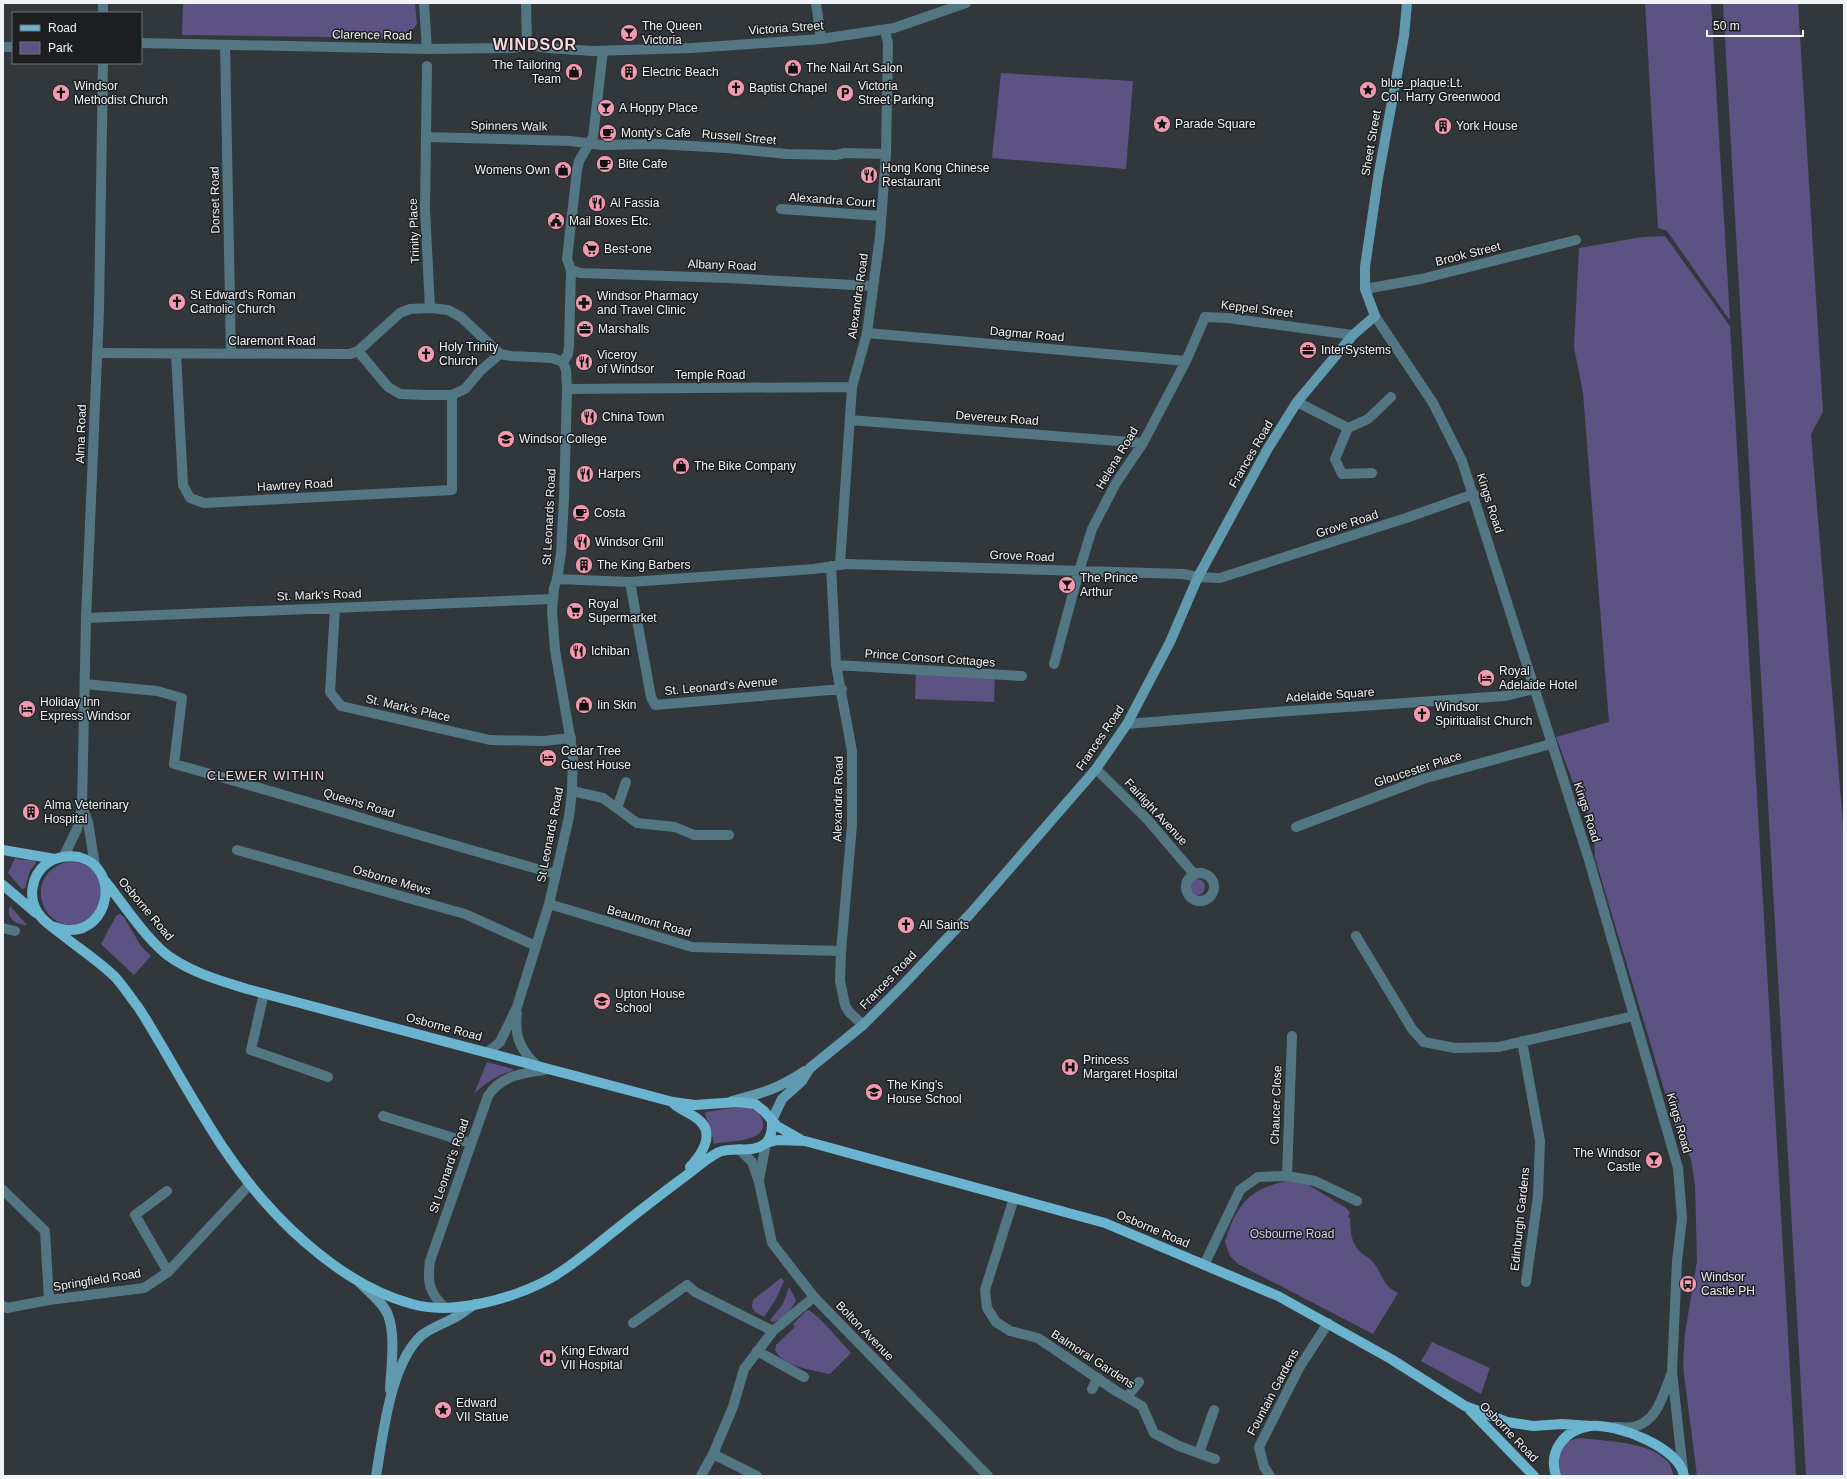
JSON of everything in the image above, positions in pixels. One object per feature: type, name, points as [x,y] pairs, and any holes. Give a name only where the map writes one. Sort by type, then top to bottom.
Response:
[{"type":"main road","name":"Sheet Street","points":[[1365,289],[1365,267],[1378,178],[1404,36],[1407,3]]},
{"type":"main road","name":"Kings Road","points":[[1365,289],[1375,316]]},
{"type":"main road","name":"Frances Road","points":[[772,1120],[782,1099],[802,1081],[810,1068],[863,1025],[971,913],[1096,770],[1127,724],[1170,642],[1198,577],[1267,450],[1297,402],[1353,335],[1375,316]]},
{"type":"main road","points":[[3,850],[59,858],[76,856],[85,859],[95,866],[104,879],[107,892],[105,904],[100,915],[93,922],[82,929],[67,931],[51,926]]},
{"type":"main road","points":[[40,916],[33,904],[32,894],[34,882],[37,874],[45,864],[59,858]]},
{"type":"main road","name":"Osborne Road","points":[[104,879],[150,938],[172,959],[204,975],[264,993],[673,1102],[695,1105],[727,1102],[755,1104],[783,1129],[805,1141]]},
{"type":"main road","points":[[3,885],[116,979],[139,1008],[218,1140],[250,1184],[282,1220],[338,1268],[357,1280],[414,1305],[444,1307],[475,1304],[514,1294],[549,1279],[572,1265],[674,1184],[698,1158],[704,1149],[706,1132],[701,1122],[673,1102]]},
{"type":"main road","points":[[727,1102],[770,1091],[789,1082],[810,1068]]},
{"type":"main road","points":[[766,1143],[770,1135],[772,1120]]},
{"type":"main road","name":"Osborne Road","points":[[674,1184],[720,1152],[726,1150],[757,1147],[778,1140],[805,1141],[1105,1223],[1278,1296],[1391,1359],[1465,1406],[1507,1422],[1533,1426],[1562,1424],[1609,1428],[1645,1439],[1662,1448],[1674,1458],[1684,1473]]},
{"type":"main road","points":[[357,1280],[379,1302],[388,1315],[392,1338],[390,1400]]},
{"type":"main road","points":[[376,1476],[390,1400],[399,1372],[411,1346],[432,1329],[454,1318],[475,1304]]},
{"type":"main road","name":"Osborne Road","points":[[1465,1406],[1534,1476]]},
{"type":"main road","points":[[1556,1476],[1553,1467],[1554,1455],[1559,1443],[1578,1429],[1591,1426]]},
{"type":"street","points":[[424,3],[427,48]]},
{"type":"street","points":[[526,3],[527,45]]},
{"type":"street","points":[[816,3],[821,39]]},
{"type":"street","name":"Victoria Street","points":[[603,51],[692,48],[821,39],[894,28],[966,3]]},
{"type":"street","name":"Alexandra Road","points":[[863,1025],[849,1012],[845,1005],[840,981],[841,951],[852,826],[852,751],[842,689],[836,664],[835,565],[852,388],[867,333],[872,286],[880,236],[886,154],[888,43],[885,30]]},
{"type":"street","name":"Clarence Road","points":[[142,43],[427,48],[513,48],[527,45],[548,48],[603,51]]},
{"type":"street","name":"Dorset Road","points":[[225,45],[231,354]]},
{"type":"street","points":[[500,354],[480,371],[465,389],[452,395],[400,394],[388,387],[358,351],[400,313],[410,308],[430,308],[448,310],[461,317],[500,354],[552,358],[562,362],[568,354],[569,346],[571,270],[567,259],[567,251],[577,170],[579,161],[593,137],[603,51]]},
{"type":"street","name":"Alma Road","points":[[59,858],[77,829],[82,807],[86,618],[97,353],[103,64]]},
{"type":"street","name":"Trinity Place","points":[[427,66],[425,208],[430,308]]},
{"type":"street","name":"Spinners Walk","points":[[427,137],[570,141],[589,143]]},
{"type":"street","name":"Russell Street","points":[[589,143],[602,145],[656,144],[727,148],[787,154],[886,154]]},
{"type":"street","name":"Alexandra Court","points":[[781,209],[881,216]]},
{"type":"street","name":"Brook Street","points":[[1365,289],[1421,279],[1576,240]]},
{"type":"street","name":"Albany Road","points":[[571,270],[580,273],[727,278],[872,286]]},
{"type":"street","name":"Kings Road","points":[[1375,316],[1433,403],[1462,461],[1474,494],[1551,744],[1589,860],[1678,1168],[1682,1218],[1677,1269],[1672,1372],[1684,1473]]},
{"type":"street","name":"Keppel Street","points":[[1186,361],[1205,317],[1228,318],[1353,335]]},
{"type":"street","name":"Dagmar Road","points":[[867,333],[1186,361]]},
{"type":"street","name":"Claremont Road","points":[[97,353],[350,354],[358,351]]},
{"type":"street","name":"Hawtrey Road","points":[[176,354],[183,485],[190,498],[204,503],[452,490],[452,395]]},
{"type":"street","name":"Helena Road","points":[[1054,664],[1078,571],[1092,529],[1116,483],[1143,443],[1186,361]]},
{"type":"street","name":"St Leonards Road","points":[[488,1052],[494,1049],[500,1042],[518,1007],[549,904],[569,817],[572,791],[574,772],[571,738],[555,650],[553,599],[561,553],[568,389],[566,370],[562,362]]},
{"type":"street","name":"Temple Road","points":[[568,389],[852,388]]},
{"type":"street","points":[[1372,473],[1342,474],[1335,459],[1348,428],[1368,419],[1391,397]]},
{"type":"street","points":[[1297,402],[1348,428]]},
{"type":"street","name":"Devereux Road","points":[[850,420],[1143,443]]},
{"type":"street","name":"Grove Road","points":[[557,579],[630,582],[814,569],[835,565],[1183,574],[1198,577],[1220,578],[1406,518],[1474,494]]},
{"type":"street","name":"St. Leonard's Avenue","points":[[630,582],[651,698],[655,705],[842,689]]},
{"type":"street","name":"St. Mark's Road","points":[[86,618],[553,599]]},
{"type":"street","name":"St. Mark's Place","points":[[335,608],[330,692],[341,706],[490,740],[543,741],[571,738]]},
{"type":"street","name":"Prince Consort Cottages","points":[[836,664],[1022,676]]},
{"type":"street","name":"Queens Road","points":[[85,684],[157,691],[182,698],[174,764],[275,791],[436,841],[556,874]]},
{"type":"street","name":"Adelaide Square","points":[[1127,724],[1505,696],[1534,688]]},
{"type":"street","name":"Gloucester Place","points":[[1296,826],[1423,778],[1551,744]]},
{"type":"street","name":"Fairlight Avenue","points":[[1096,770],[1147,819],[1194,874]]},
{"type":"street","points":[[617,808],[626,782]]},
{"type":"street","points":[[572,791],[603,798],[637,822],[675,826],[694,835],[729,835]]},
{"type":"street","name":"Alma Road","points":[[82,807],[88,822],[95,866]]},
{"type":"street","name":"Osborne Mews","points":[[237,850],[465,914],[536,946]]},
{"type":"street","name":"Beaumont Road","points":[[549,904],[692,947],[841,951]]},
{"type":"street","points":[[3,928],[15,930]]},
{"type":"street","points":[[1356,936],[1412,1030],[1424,1042],[1455,1048],[1498,1047],[1634,1016]]},
{"type":"street","points":[[264,993],[251,1050],[328,1077]]},
{"type":"street","name":"St Leonards Road","points":[[518,1007],[516,1028],[518,1041],[523,1050],[543,1068]]},
{"type":"street","name":"Chaucer Close","points":[[1287,1176],[1292,1036]]},
{"type":"street","name":"Edinburgh Gardens","points":[[1522,1041],[1540,1141],[1538,1196],[1526,1282]]},
{"type":"street","name":"St Leonard's Road","points":[[444,1307],[436,1299],[432,1292],[428,1274],[430,1261],[470,1143],[488,1096],[498,1083],[508,1078],[543,1068]]},
{"type":"street","points":[[383,1116],[470,1143]]},
{"type":"street","name":"Bolton Avenue","points":[[759,1182],[766,1143]]},
{"type":"street","name":"Bolton Avenue","points":[[739,1149],[752,1162],[759,1182],[772,1243],[814,1297],[988,1476]]},
{"type":"street","points":[[1204,1265],[1240,1190],[1258,1177],[1287,1176],[1315,1181],[1357,1201]]},
{"type":"street","name":"Springfield Road","points":[[3,1306],[7,1308],[49,1300],[144,1288],[168,1272],[250,1184]]},
{"type":"street","points":[[3,1190],[45,1231],[49,1300]]},
{"type":"street","points":[[168,1191],[135,1215],[168,1272]]},
{"type":"street","name":"Balmoral Gardens","points":[[1014,1198],[984,1290],[987,1308],[996,1322],[1010,1331],[1038,1338],[1142,1406],[1154,1433],[1179,1446],[1215,1459]]},
{"type":"street","points":[[633,1322],[687,1285],[695,1292],[773,1331]]},
{"type":"street","points":[[701,1476],[713,1454],[733,1407],[744,1369],[773,1331],[814,1297]]},
{"type":"street","name":"Fountain Gardens","points":[[1270,1476],[1264,1467],[1259,1448],[1299,1368],[1328,1323]]},
{"type":"street","points":[[757,1351],[804,1377]]},
{"type":"street","name":"Kings Road","points":[[1609,1428],[1635,1427],[1649,1420],[1656,1411],[1672,1372]]},
{"type":"street","points":[[1092,1389],[1098,1378]]},
{"type":"street","points":[[1127,1397],[1139,1382]]},
{"type":"street","points":[[1199,1453],[1214,1410]]},
{"type":"street","points":[[713,1454],[757,1476]]},
{"type":"green space","points":[[183,3],[415,3],[417,24],[411,32],[396,38],[182,35]]},
{"type":"green space","points":[[1645,3],[1711,3],[1730,319],[1667,231],[1658,228]]},
{"type":"green space","points":[[1723,3],[1798,3],[1823,412],[1811,434],[1844,837],[1844,1476],[1806,1476]]},
{"type":"green space","points":[[1001,73],[1133,81],[1126,169],[992,158]]},
{"type":"green space","points":[[1665,236],[1730,326],[1796,1476],[1697,1476],[1683,1366],[1685,1333],[1697,1261],[1695,1186],[1691,1159],[1675,1126],[1595,858],[1594,837],[1587,813],[1574,785],[1556,737],[1609,722],[1583,393],[1574,347],[1579,248],[1643,237]]},
{"type":"green space","points":[[916,671],[995,674],[994,702],[915,699]]},
{"type":"green space","points":[[15,858],[23,860],[33,859],[36,863],[30,871],[25,888],[22,889],[8,873]]},
{"type":"green space","points":[[71,861],[90,868],[103,884],[97,913],[79,924],[65,924],[54,919],[46,911],[42,900],[41,888],[46,876],[55,867]]},
{"type":"green space","points":[[1197,879],[1203,881],[1205,887],[1203,893],[1197,895],[1191,893],[1189,887],[1191,881]]},
{"type":"green space","points":[[10,906],[27,925],[19,924],[12,920],[9,914]]},
{"type":"green space","points":[[120,914],[124,917],[141,946],[151,956],[134,975],[101,944],[116,916]]},
{"type":"green space","points":[[487,1062],[513,1069],[513,1071],[502,1074],[483,1086],[474,1094]]},
{"type":"green space","points":[[745,1106],[755,1110],[761,1116],[763,1127],[760,1133],[754,1137],[746,1139],[714,1144],[705,1114],[706,1112]]},
{"type":"green space","name":"Osbourne Road","points":[[1287,1181],[1307,1184],[1350,1212],[1348,1217],[1350,1218],[1353,1242],[1361,1253],[1373,1262],[1389,1287],[1398,1293],[1373,1334],[1238,1264],[1230,1256],[1225,1242],[1229,1229],[1239,1209],[1253,1194],[1274,1184]]},
{"type":"green space","points":[[781,1278],[784,1281],[777,1297],[764,1317],[755,1312],[752,1307],[753,1300]]},
{"type":"green space","points":[[789,1287],[796,1300],[792,1308],[784,1317],[772,1322],[770,1320],[783,1304]]},
{"type":"green space","points":[[809,1310],[822,1321],[851,1353],[830,1374],[792,1364],[779,1356],[775,1350],[776,1345],[795,1327],[793,1324],[806,1311]]},
{"type":"green space","points":[[1432,1342],[1490,1368],[1481,1394],[1421,1361]]},
{"type":"green space","points":[[1579,1438],[1626,1443],[1650,1450],[1660,1455],[1668,1462],[1674,1476],[1560,1476],[1560,1452],[1566,1443]]},
{"type":"place","name":"The Queen Victoria","points":[[629,33]]},
{"type":"place","name":"The Nail Art Salon","points":[[793,68]]},
{"type":"place","name":"The Tailoring Team","points":[[574,72]]},
{"type":"place","name":"Electric Beach","points":[[629,72]]},
{"type":"place","name":"Baptist Chapel","points":[[736,88]]},
{"type":"place","name":"blue_plaque:Lt. Col. Harry Greenwood","points":[[1368,90]]},
{"type":"place","name":"Windsor Methodist Church","points":[[61,93]]},
{"type":"place","name":"Victoria Street Parking","points":[[845,93]]},
{"type":"place","name":"A Hoppy Place","points":[[606,108]]},
{"type":"place","name":"Parade Square","points":[[1162,124]]},
{"type":"place","name":"York House","points":[[1443,126]]},
{"type":"place","name":"Monty's Cafe","points":[[608,133]]},
{"type":"place","name":"Bite Cafe","points":[[605,164]]},
{"type":"place","name":"Womens Own","points":[[563,170]]},
{"type":"place","name":"Hong Kong Chinese Restaurant","points":[[869,175]]},
{"type":"place","name":"Al Fassia","points":[[597,203]]},
{"type":"place","name":"Mail Boxes Etc.","points":[[556,221]]},
{"type":"place","name":"Best-one","points":[[591,249]]},
{"type":"place","name":"St Edward's Roman Catholic Church","points":[[177,302]]},
{"type":"place","name":"Windsor Pharmacy and Travel Clinic","points":[[584,303]]},
{"type":"place","name":"Marshalls","points":[[585,329]]},
{"type":"place","name":"InterSystems","points":[[1308,350]]},
{"type":"place","name":"Holy Trinity Church","points":[[426,354]]},
{"type":"place","name":"Viceroy of Windsor","points":[[584,362]]},
{"type":"place","name":"China Town","points":[[589,417]]},
{"type":"place","name":"Windsor College","points":[[506,439]]},
{"type":"place","name":"The Bike Company","points":[[681,466]]},
{"type":"place","name":"Harpers","points":[[585,474]]},
{"type":"place","name":"Costa","points":[[581,513]]},
{"type":"place","name":"Windsor Grill","points":[[582,542]]},
{"type":"place","name":"The King Barbers","points":[[584,565]]},
{"type":"place","name":"The Prince Arthur","points":[[1067,585]]},
{"type":"place","name":"Royal Supermarket","points":[[575,611]]},
{"type":"place","name":"Ichiban","points":[[578,651]]},
{"type":"place","name":"Royal Adelaide Hotel","points":[[1486,678]]},
{"type":"place","name":"Iin Skin","points":[[584,705]]},
{"type":"place","name":"Holiday Inn Express Windsor","points":[[27,709]]},
{"type":"place","name":"Windsor Spiritualist Church","points":[[1422,714]]},
{"type":"place","name":"Cedar Tree Guest House","points":[[548,758]]},
{"type":"place","name":"Alma Veterinary Hospital","points":[[31,812]]},
{"type":"place","name":"All Saints","points":[[906,925]]},
{"type":"place","name":"Upton House School","points":[[602,1001]]},
{"type":"place","name":"Princess Margaret Hospital","points":[[1070,1067]]},
{"type":"place","name":"The King's House School","points":[[874,1092]]},
{"type":"place","name":"The Windsor Castle","points":[[1654,1160]]},
{"type":"place","name":"Windsor Castle PH","points":[[1688,1284]]},
{"type":"place","name":"King Edward VII Hospital","points":[[548,1358]]},
{"type":"place","name":"Edward VII Statue","points":[[443,1410]]},
{"type":"district","name":"WINDSOR","points":[[535,44]]},
{"type":"district","name":"CLEWER WITHIN","points":[[266,775]]}]
